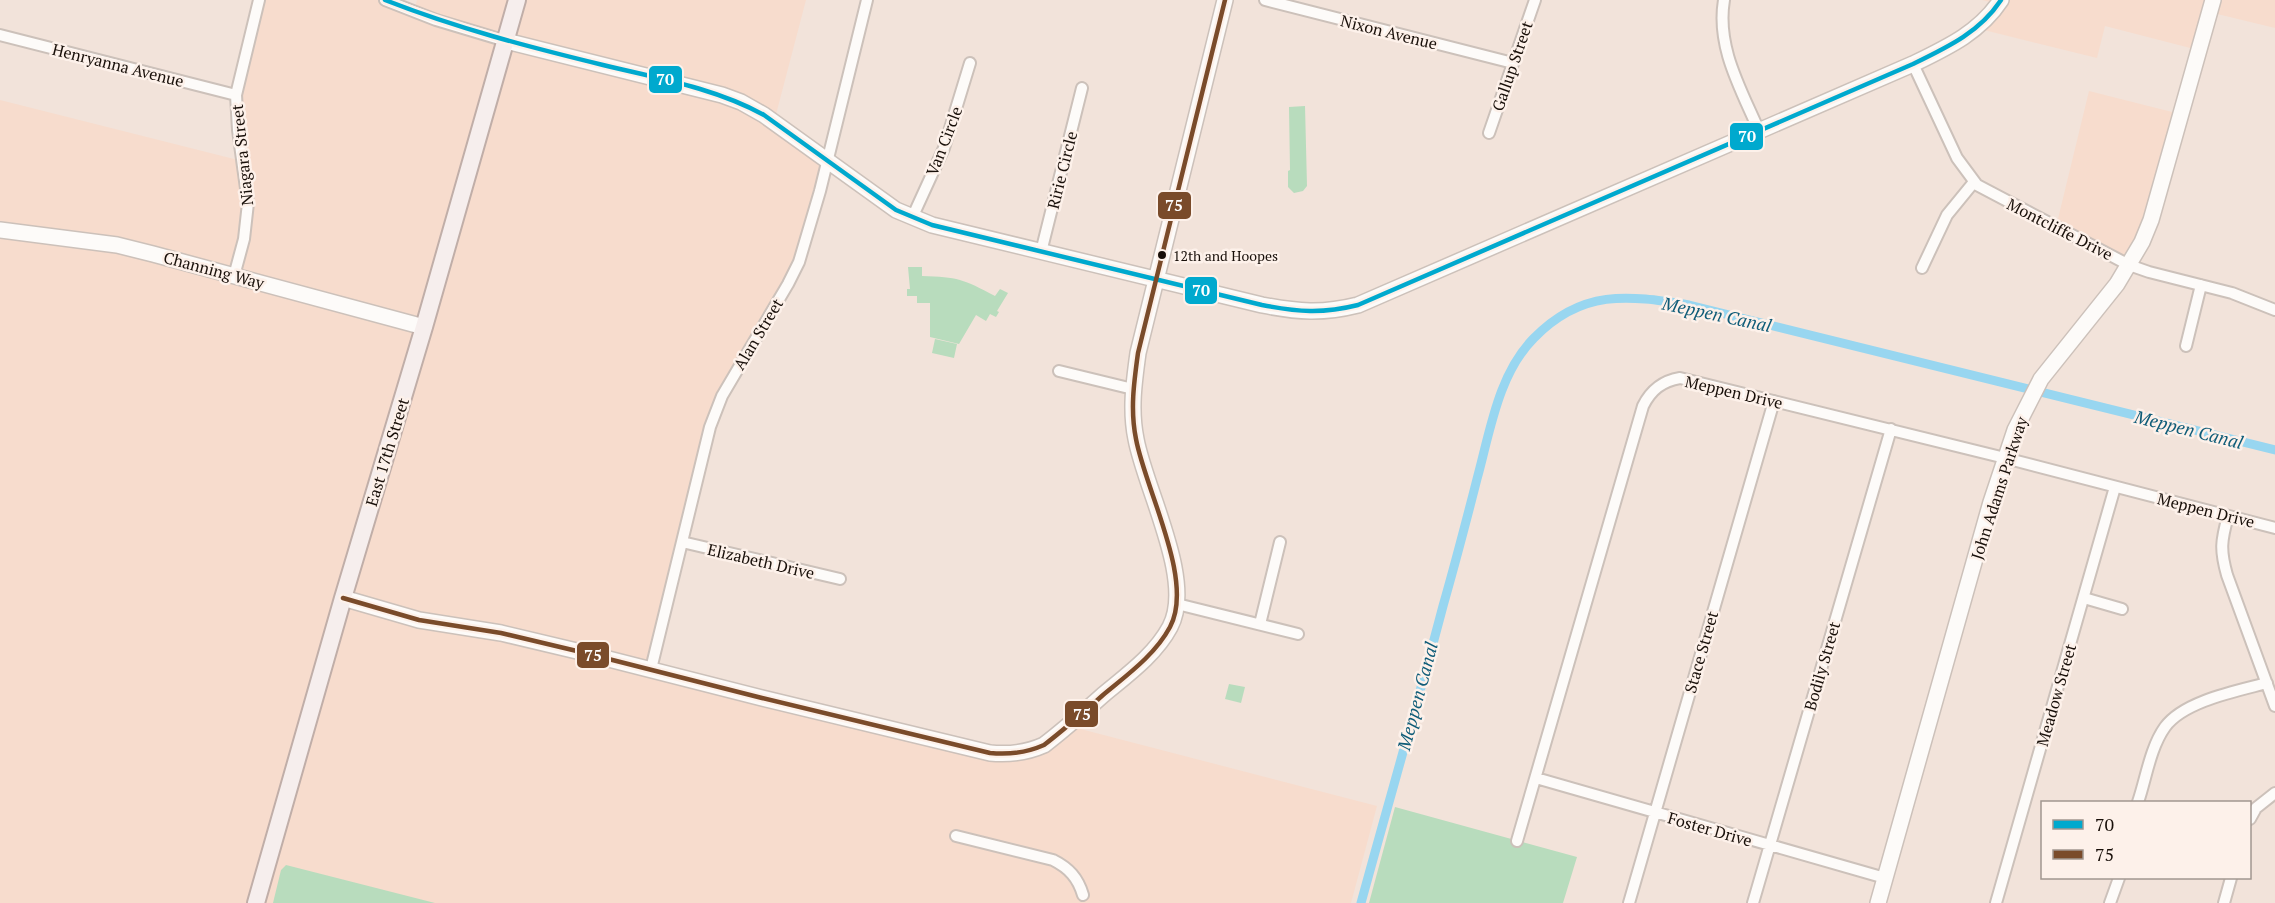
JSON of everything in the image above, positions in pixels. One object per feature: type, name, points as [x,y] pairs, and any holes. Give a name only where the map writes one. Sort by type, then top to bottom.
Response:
[{"type":"main road","name":"East 17th Street","points":[[256,903],[517,0]]},
{"type":"street","name":"Niagara Street","points":[[234,276],[244,239],[248,203],[238,130],[236,95],[259,0]]},
{"type":"street","points":[[385,0],[436,20],[506,41],[668,81],[741,102],[764,115],[891,206],[912,218],[932,225],[1156,280],[1292,310],[1317,313],[1358,305],[1914,64],[1958,43],[1992,14],[2001,0]]},
{"type":"street","name":"Alan Street","points":[[651,669],[710,427],[722,396],[799,262],[828,160],[867,0]]},
{"type":"street","points":[[343,598],[418,620],[501,633],[990,753],[1006,755],[1029,752],[1044,745],[1069,726],[1162,640],[1171,626],[1177,604],[1177,577],[1136,438],[1133,389],[1138,353],[1225,0]]},
{"type":"street","name":"Nixon Avenue","points":[[1264,0],[1513,63]]},
{"type":"street","name":"Gallup Street","points":[[1489,133],[1535,0]]},
{"type":"street","points":[[1724,0],[1723,39],[1727,55],[1759,131]]},
{"type":"street","name":"John Adams Parkway","points":[[1878,903],[2005,458],[2015,430],[2035,390],[2053,362],[2101,306],[2130,265],[2151,220],[2213,0]]},
{"type":"street","name":"Henryanna Avenue","points":[[0,35],[236,95]]},
{"type":"street","name":"Van Circle","points":[[912,218],[944,148],[970,63]]},
{"type":"street","name":"Montcliffe Drive","points":[[1914,64],[1957,158],[1974,182],[1986,192],[2130,265],[2232,292],[2275,310]]},
{"type":"street","name":"Ririe Circle","points":[[1041,252],[1082,88]]},
{"type":"street","points":[[1922,268],[1947,215],[1974,182]]},
{"type":"street","name":"Channing Way","points":[[0,230],[117,245],[424,327]]},
{"type":"street","points":[[2186,346],[2201,285]]},
{"type":"street","points":[[1059,371],[1133,389]]},
{"type":"street","name":"Meppen Drive","points":[[1517,841],[1643,406],[1648,395],[1660,385],[1680,378],[1891,429],[2275,528]]},
{"type":"street","name":"Stace Street","points":[[1629,903],[1774,401]]},
{"type":"street","name":"Bodily Street","points":[[1753,903],[1891,429]]},
{"type":"street","name":"Meadow Street","points":[[1996,903],[2115,487]]},
{"type":"street","points":[[2228,516],[2222,539],[2222,556],[2275,706]]},
{"type":"street","name":"Elizabeth Drive","points":[[682,542],[840,579]]},
{"type":"street","points":[[1260,624],[1280,542]]},
{"type":"street","points":[[2084,598],[2122,609]]},
{"type":"street","points":[[1177,604],[1298,634]]},
{"type":"street","points":[[2138,801],[2153,754],[2166,726],[2189,709],[2218,696],[2267,683]]},
{"type":"street","name":"Foster Drive","points":[[1536,778],[1885,878]]},
{"type":"street","points":[[2251,817],[2256,808],[2275,793]]},
{"type":"street","points":[[956,836],[1063,865],[1076,878],[1083,895]]},
{"type":"street","points":[[2110,903],[2119,879]]},
{"type":"street","points":[[2224,903],[2231,879]]},
{"type":"shaded area","points":[[259,0],[385,0],[414,11],[417,0],[806,0],[774,122],[828,160],[799,262],[722,396],[651,670],[1006,755],[1069,726],[1377,806],[1351,903],[0,903],[0,100],[242,161],[236,112]]},
{"type":"shaded area","points":[[1982,0],[2275,0],[2275,28],[2209,12],[2198,50],[2105,26],[2097,58],[1976,28],[1998,4]]},
{"type":"shaded area","points":[[2089,91],[2180,114],[2129,265],[2056,227]]},
{"type":"green space","points":[[1305,106],[1307,186],[1303,191],[1294,193],[1288,187],[1289,107]]},
{"type":"green space","points":[[908,267],[922,267],[922,276],[960,280],[995,296],[1000,289],[1008,293],[996,317],[990,314],[986,321],[976,315],[959,344],[930,337],[930,303],[917,303],[917,296],[907,296],[907,289],[910,289]]},
{"type":"green space","points":[[935,339],[957,344],[954,358],[932,353]]},
{"type":"green space","points":[[1229,684],[1245,687],[1241,703],[1225,699]]},
{"type":"green space","points":[[1395,807],[1577,857],[1563,903],[1369,903]]},
{"type":"green space","points":[[286,865],[435,903],[273,903],[281,870]]},
{"type":"waterway","name":"Meppen Canal","points":[[1361,903],[1497,404],[1522,352],[1552,322],[1570,311],[1588,303],[1625,298],[1689,305],[2275,450]]},
{"type":"transit line","name":"70","points":[[385,0],[493,36],[685,85],[726,98],[764,115],[896,210],[932,225],[1262,305],[1310,311],[1333,310],[1358,305],[1913,64],[1962,38],[1983,21],[2001,0]]},
{"type":"transit line","name":"75","points":[[343,598],[419,620],[501,633],[990,753],[1018,753],[1044,745],[1149,656],[1170,627],[1176,608],[1173,560],[1136,439],[1133,417],[1134,385],[1138,353],[1225,0]]},
{"type":"place","name":"12th and Hoopes","points":[[1162,255]]}]
